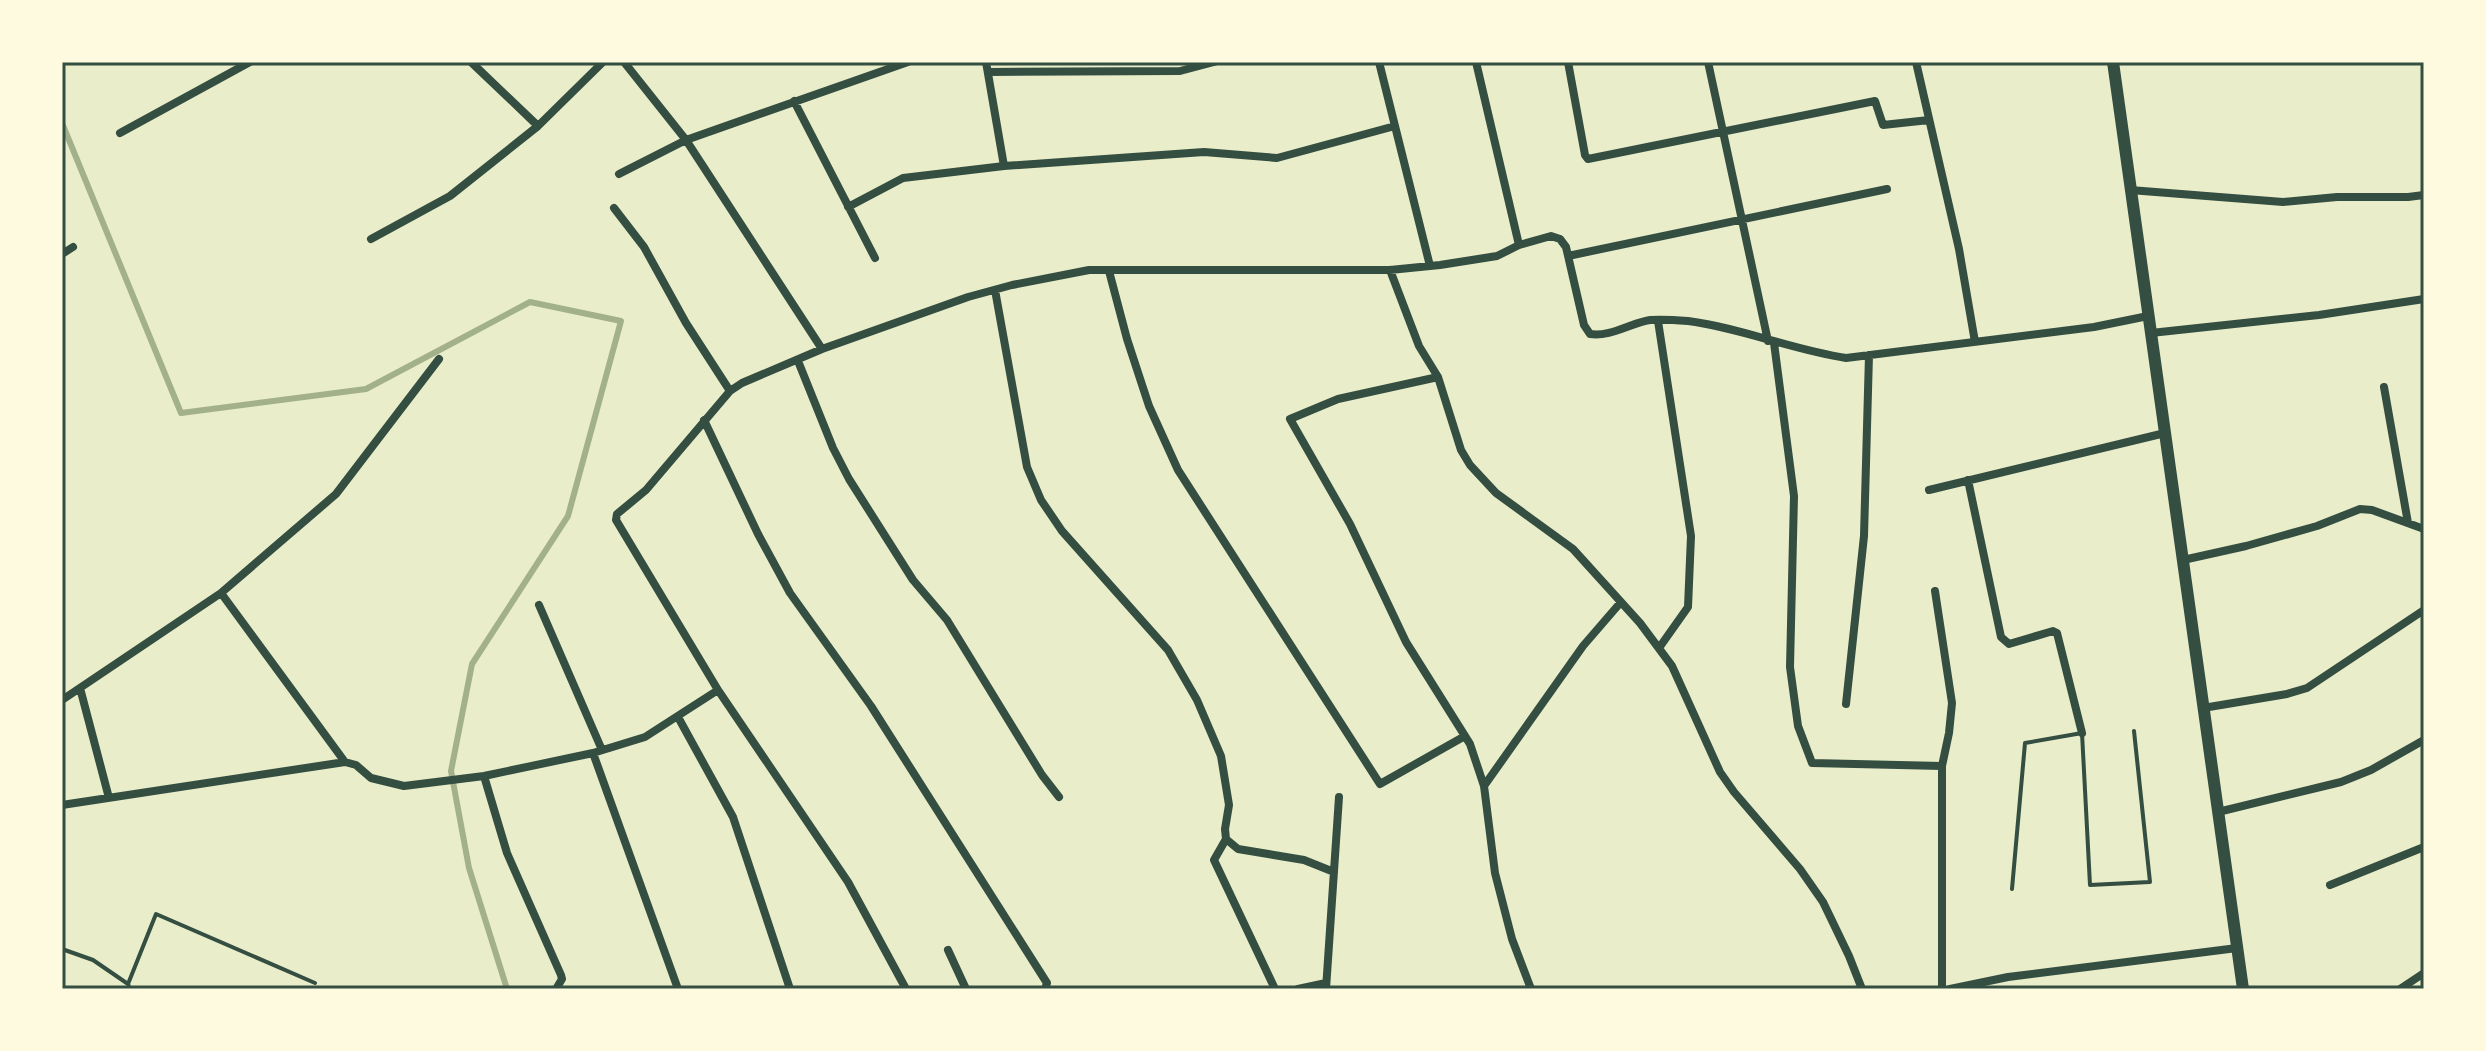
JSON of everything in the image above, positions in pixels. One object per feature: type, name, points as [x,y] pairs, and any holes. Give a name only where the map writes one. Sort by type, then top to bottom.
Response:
[{"type":"main road","points":[[2113,62],[2243,989]]},
{"type":"street","points":[[120,133],[250,62]]},
{"type":"street","points":[[471,62],[538,126]]},
{"type":"street","points":[[371,239],[450,196],[538,126],[603,62]]},
{"type":"street","points":[[624,62],[686,140],[822,349]]},
{"type":"street","points":[[619,174],[686,140],[908,62]]},
{"type":"street","points":[[986,62],[1004,166]]},
{"type":"street","points":[[988,72],[1180,71],[1214,62]]},
{"type":"street","points":[[1379,62],[1430,266]]},
{"type":"street","points":[[1476,62],[1519,245]]},
{"type":"street","points":[[1568,62],[1588,159],[1875,101],[1883,125],[1929,120]]},
{"type":"street","points":[[1708,62],[1771,342],[1794,496],[1790,667],[1798,726],[1812,763],[1942,766]]},
{"type":"street","points":[[1916,62],[1959,249],[1975,342]]},
{"type":"street","points":[[794,101],[875,258]]},
{"type":"street","points":[[848,207],[903,178],[1004,166],[1204,152],[1277,158],[1395,126]]},
{"type":"street","points":[[1568,256],[1887,189]]},
{"type":"street","points":[[2130,190],[2283,202],[2424,195]]},
{"type":"street","points":[[614,208],[644,247],[686,323],[730,391]]},
{"type":"street","points":[[906,989],[848,882],[718,690],[616,520],[617,514],[646,490],[730,391],[742,383],[822,349],[995,290],[1089,270],[1390,270],[1497,256],[1519,245],[1551,236],[1560,239],[1568,256],[1584,325],[1590,334],[1600,336],[1649,320],[1686,321],[1722,327],[1815,354],[1846,358],[2094,327],[2148,316]]},
{"type":"street","points":[[62,254],[73,247]]},
{"type":"street","points":[[1390,270],[1419,346],[1438,377],[1461,450],[1470,465],[1496,493],[1573,549],[1659,648],[1672,666],[1720,772],[1800,869],[1823,902],[1862,989]]},
{"type":"street","points":[[1109,271],[1149,406],[1178,470],[1380,784],[1465,736]]},
{"type":"street","points":[[995,290],[1027,467],[1041,500],[1062,531],[1168,650],[1197,700],[1221,756],[1229,805],[1226,839],[1214,860],[1275,989]]},
{"type":"street","points":[[2151,333],[2319,315],[2424,299]]},
{"type":"street","points":[[1658,321],[1691,536],[1688,607],[1659,648]]},
{"type":"street","points":[[1846,704],[1864,536],[1869,355]]},
{"type":"street","points":[[62,700],[221,593],[336,494],[439,359]]},
{"type":"street","points":[[798,361],[849,479],[913,580],[947,620],[1042,775],[1059,797]]},
{"type":"street","points":[[1438,377],[1338,399],[1290,419],[1350,524],[1406,642],[1470,744],[1484,786],[1495,873],[1512,939],[1531,989]]},
{"type":"street","points":[[2384,387],[2408,523]]},
{"type":"street","points":[[704,420],[790,593],[879,717],[1047,983],[1045,989]]},
{"type":"street","points":[[1929,490],[2165,433]]},
{"type":"street","points":[[1968,480],[2001,637],[2009,644],[2053,631],[2057,633],[2082,733]]},
{"type":"street","points":[[2183,560],[2317,526],[2360,509],[2372,510],[2424,529]]},
{"type":"street","points":[[1935,591],[1952,703],[1942,766],[1942,989]]},
{"type":"street","points":[[221,593],[345,762]]},
{"type":"street","points":[[1484,786],[1583,646],[1621,602]]},
{"type":"street","points":[[539,605],[597,751],[678,989]]},
{"type":"street","points":[[2203,708],[2307,688],[2424,610]]},
{"type":"street","points":[[80,688],[109,798]]},
{"type":"street","points":[[62,805],[345,762],[356,765],[371,778],[404,786],[484,776],[597,751],[652,733],[718,690]]},
{"type":"street","points":[[678,717],[733,817],[790,989]]},
{"type":"street","points":[[2218,812],[2341,782],[2371,770],[2424,740]]},
{"type":"street","points":[[484,776],[507,853],[561,975],[556,989]]},
{"type":"street","points":[[1298,989],[1326,986],[1339,797]]},
{"type":"street","points":[[1226,839],[1238,849],[1304,860],[1334,872]]},
{"type":"street","points":[[2330,885],[2424,847]]},
{"type":"street","points":[[1950,989],[2008,977],[2237,948]]},
{"type":"street","points":[[948,950],[966,989]]},
{"type":"street","points":[[2400,989],[2424,973]]},
{"type":"lane","points":[[2012,889],[2025,743],[2082,733],[2090,885],[2150,882],[2134,731]]},
{"type":"lane","points":[[62,949],[93,960],[129,987],[156,914],[315,983]]},
{"type":"waterway","points":[[62,123],[181,413],[366,389],[530,302],[621,321],[568,516],[472,664],[451,771],[469,868],[507,989]]}]
